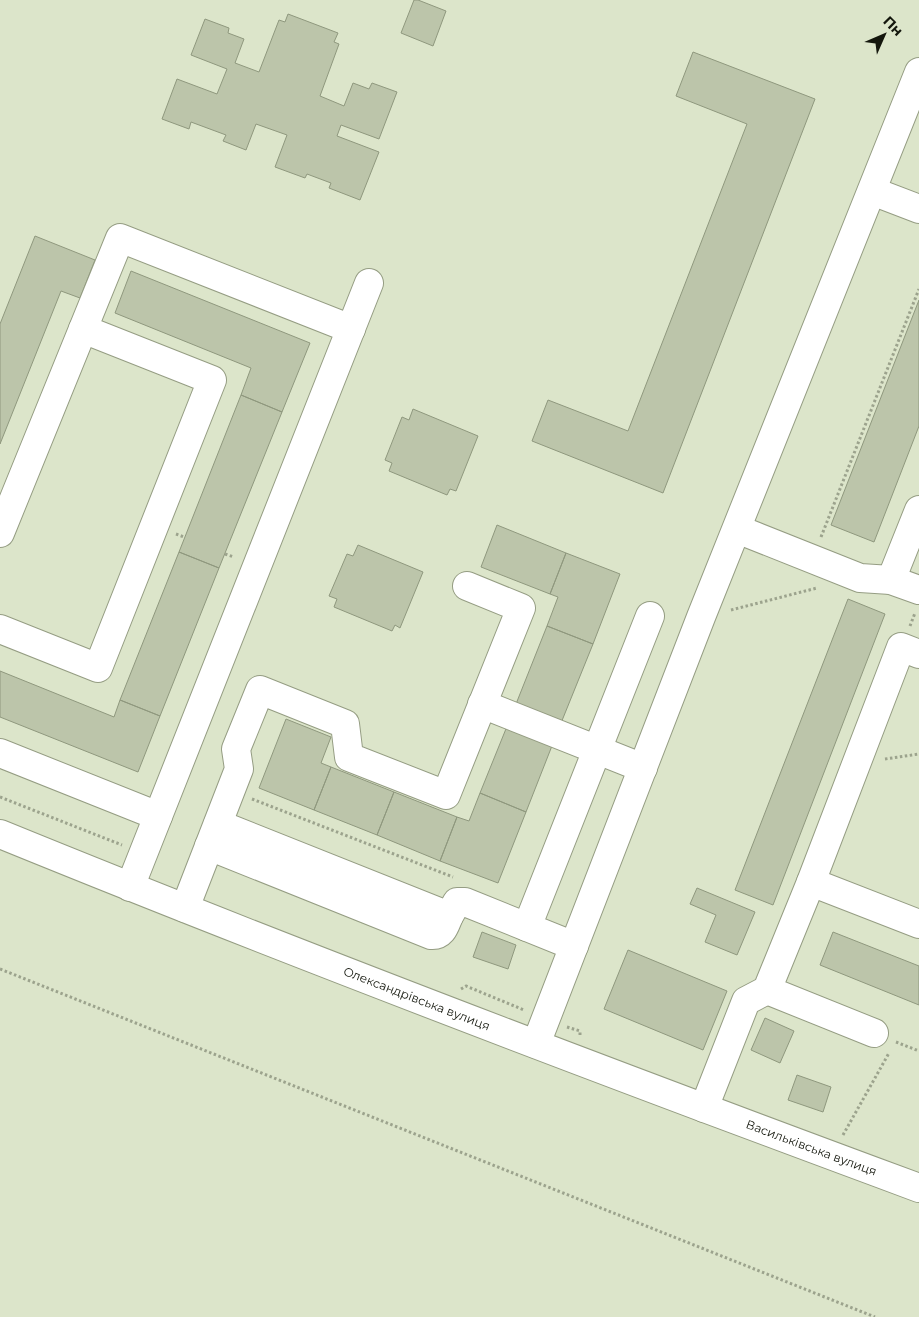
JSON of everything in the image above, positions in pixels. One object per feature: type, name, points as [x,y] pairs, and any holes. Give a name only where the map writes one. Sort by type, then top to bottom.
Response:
[{"type":"street","points":[[536,1044],[701,617],[919,72]]},
{"type":"street","points":[[872,190],[919,209]]},
{"type":"street","points":[[0,533],[120,238],[351,329]]},
{"type":"street","points":[[130,887],[370,283]]},
{"type":"street","points":[[0,629],[98,668],[212,380],[83,329]]},
{"type":"street","points":[[891,580],[919,510]]},
{"type":"street","points":[[736,529],[860,578],[891,580],[919,590]]},
{"type":"street","points":[[185,908],[219,833],[239,769],[236,749],[260,690],[345,724],[349,757],[446,795],[521,608],[467,586]]},
{"type":"street","points":[[527,927],[650,616]]},
{"type":"street","points":[[704,1108],[746,1000],[767,990],[858,763],[901,647],[919,654]]},
{"type":"street","points":[[482,704],[643,768]]},
{"type":"street","points":[[0,753],[158,816]]},
{"type":"street","points":[[219,833],[431,935],[437,935],[442,932],[457,902],[465,902],[574,946]]},
{"type":"street","name":"Олександрівська вулиця","points":[[0,834],[130,887],[704,1108]]},
{"type":"street","points":[[811,882],[919,924]]},
{"type":"street","points":[[767,990],[885,1038]]},
{"type":"street","name":"Васильківська вулиця","points":[[704,1108],[919,1188]]},
{"type":"path","points":[[812,559],[919,289]]},
{"type":"path","points":[[701,617],[823,587]]},
{"type":"path","points":[[858,763],[919,754]]},
{"type":"path","points":[[219,833],[243,796],[462,880]]},
{"type":"path","points":[[0,797],[142,854]]},
{"type":"path","points":[[0,969],[875,1317]]},
{"type":"path","points":[[840,1140],[885,1038]]},
{"type":"building","points":[[414,0],[446,11],[433,46],[401,33]]},
{"type":"building","points":[[288,14],[338,33],[334,42],[339,44],[320,96],[344,106],[353,83],[369,89],[372,83],[397,92],[379,139],[341,125],[337,136],[379,152],[360,200],[329,188],[331,183],[307,174],[305,178],[275,167],[287,135],[256,124],[246,150],[223,141],[226,135],[191,122],[189,129],[162,119],[177,79],[217,94],[227,69],[191,55],[205,19],[229,28],[228,33],[244,39],[235,63],[259,72],[279,20],[285,22]]},
{"type":"building","points":[[693,52],[815,99],[663,493],[532,441],[548,400],[628,431],[747,124],[676,96]]},
{"type":"building","points":[[35,236],[95,260],[80,298],[61,291],[0,444],[0,324]]},
{"type":"building","points":[[131,271],[310,343],[282,412],[241,395],[251,368],[115,313]]},
{"type":"building","points":[[919,300],[919,426],[874,542],[831,525]]},
{"type":"building","points":[[241,395],[282,412],[219,568],[179,552]]},
{"type":"building","points":[[413,409],[478,436],[456,491],[450,489],[447,495],[389,471],[392,463],[385,460],[402,417],[409,420]]},
{"type":"building","points":[[497,525],[566,553],[550,594],[481,567]]},
{"type":"building","points":[[358,545],[423,572],[400,628],[395,625],[392,631],[334,607],[337,599],[329,596],[347,554],[353,556]]},
{"type":"building","points":[[179,552],[219,568],[160,716],[120,700]]},
{"type":"building","points":[[566,553],[620,574],[593,644],[547,626],[558,597],[550,594]]},
{"type":"building","points":[[848,599],[885,614],[773,905],[735,890]]},
{"type":"building","points":[[547,626],[593,644],[559,728],[514,709]]},
{"type":"building","points":[[0,671],[114,717],[120,700],[160,716],[138,772],[0,717]]},
{"type":"building","points":[[514,709],[559,728],[526,812],[480,793]]},
{"type":"building","points":[[286,719],[331,737],[321,763],[331,767],[314,810],[259,788]]},
{"type":"building","points":[[331,767],[394,792],[377,835],[314,810]]},
{"type":"building","points":[[394,792],[457,817],[440,861],[377,835]]},
{"type":"building","points":[[480,793],[526,812],[498,883],[440,861],[457,817],[469,821]]},
{"type":"building","points":[[697,888],[755,912],[737,955],[705,942],[716,915],[690,904]]},
{"type":"building","points":[[482,932],[516,945],[508,969],[473,957]]},
{"type":"building","points":[[833,932],[919,966],[919,1005],[820,965]]},
{"type":"building","points":[[628,950],[727,991],[703,1050],[604,1009]]},
{"type":"building","points":[[765,1018],[794,1031],[780,1063],[751,1050]]},
{"type":"building","points":[[797,1075],[831,1087],[823,1112],[788,1100]]}]
